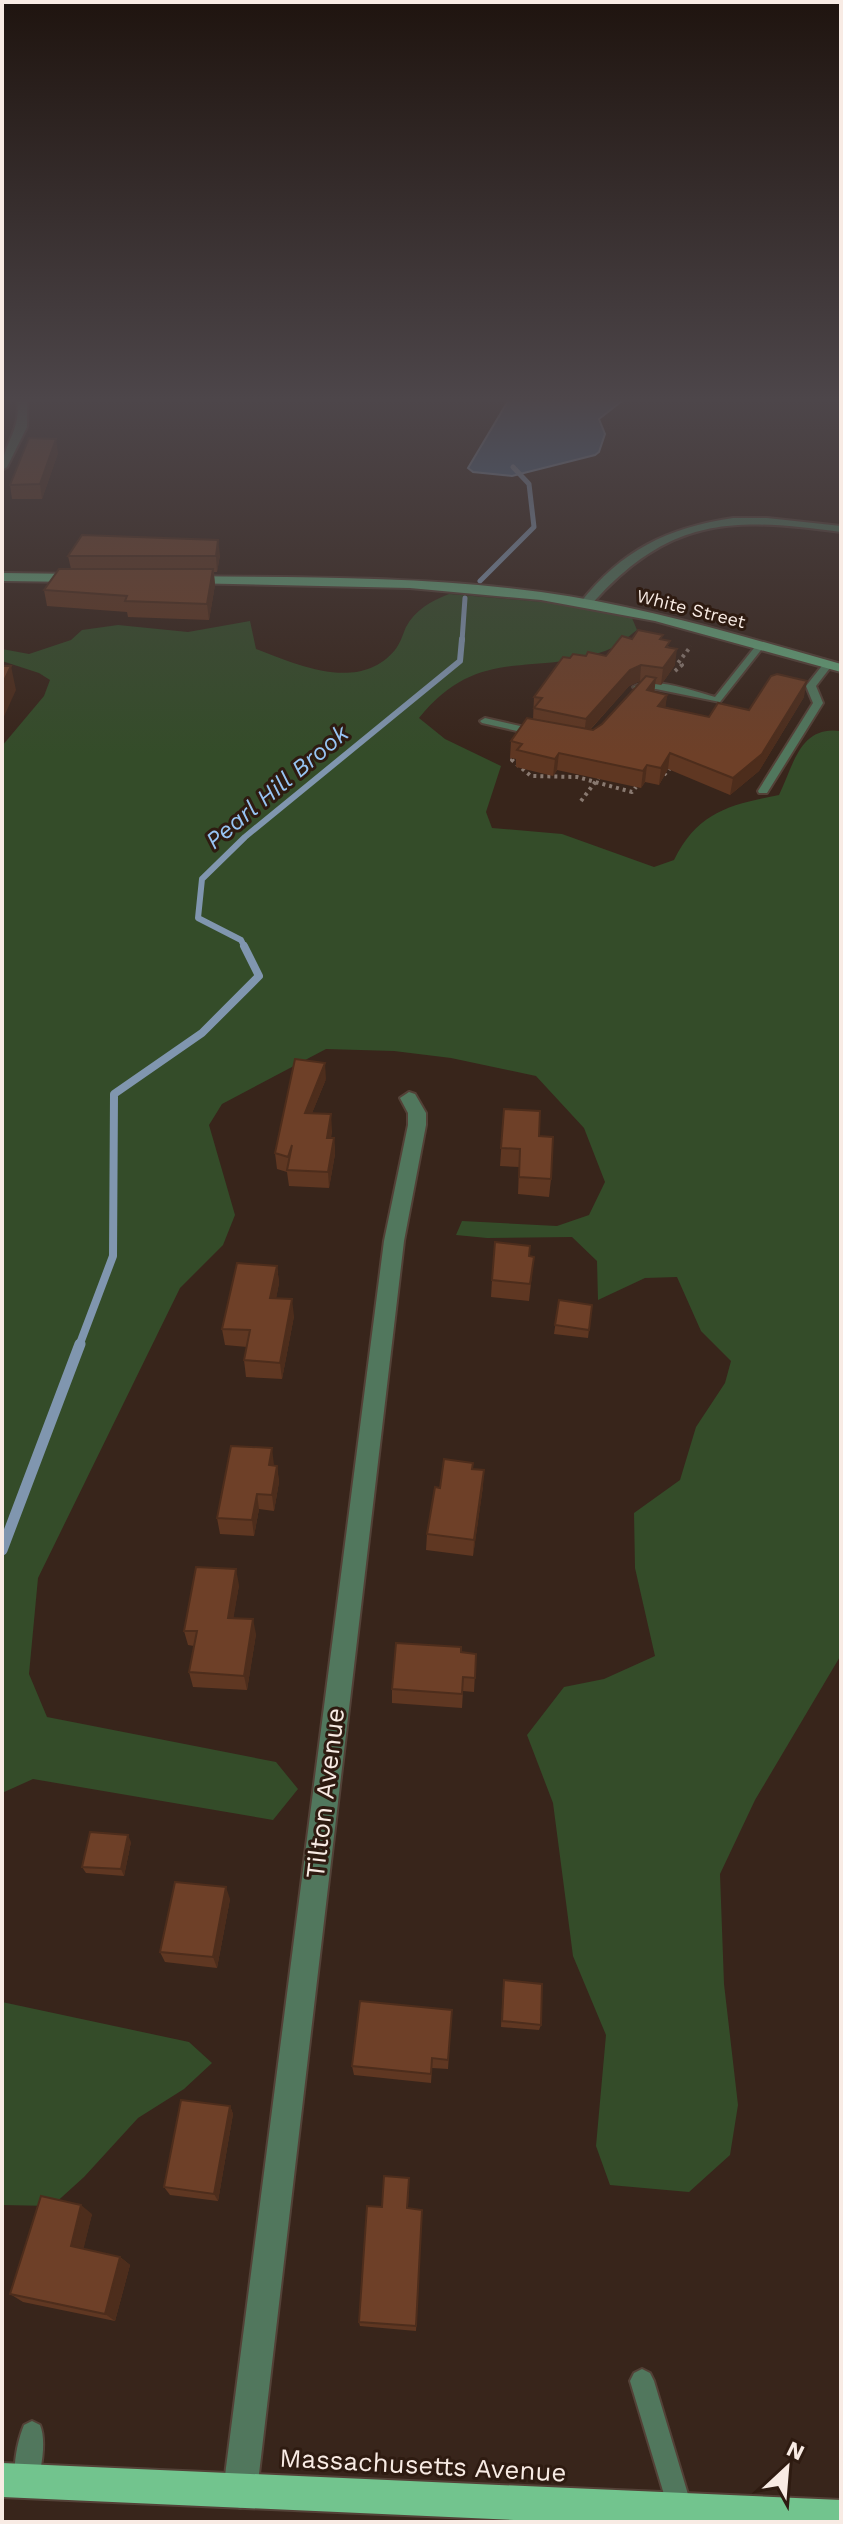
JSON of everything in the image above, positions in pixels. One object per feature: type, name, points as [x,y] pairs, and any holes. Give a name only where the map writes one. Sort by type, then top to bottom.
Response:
[{"type":"main road","name":"Massachusetts Avenue","points":[[14,2481],[659,2515],[841,2517]]},
{"type":"street","points":[[586,603],[619,565],[655,541],[677,532],[756,521],[841,529]]},
{"type":"street","points":[[2,577],[100,579]]},
{"type":"street","name":"White Street","points":[[177,580],[448,587],[586,603],[704,629],[841,668]]},
{"type":"street","name":"Tilton Avenue","points":[[240,2491],[394,1241],[417,1125],[417,1113],[409,1098]]},
{"type":"lane","points":[[633,691],[642,686],[660,687],[717,700],[761,645]]},
{"type":"lane","points":[[763,791],[818,703],[810,689],[828,664]]},
{"type":"lane","points":[[485,721],[551,736]]},
{"type":"lane","points":[[642,2381],[659,2515]]},
{"type":"lane","points":[[14,2481],[32,2433]]},
{"type":"path","points":[[660,687],[673,671],[678,671],[682,665],[678,663],[704,629]]},
{"type":"path","points":[[539,733],[512,760],[523,774],[545,779],[561,777],[565,772],[632,792],[636,787]]},
{"type":"path","points":[[664,775],[675,762]]},
{"type":"path","points":[[574,776],[581,766]]},
{"type":"path","points":[[581,801],[604,771]]},
{"type":"green space","points":[[449,594],[566,604],[632,618],[637,630],[615,646],[585,657],[488,670],[465,679],[442,694],[419,718],[445,739],[501,766],[486,812],[492,828],[562,834],[654,867],[674,860],[694,831],[717,813],[779,795],[794,760],[807,740],[827,731],[841,731],[841,1655],[755,1800],[720,1874],[724,1984],[738,2105],[730,2155],[689,2192],[610,2185],[596,2146],[606,2035],[573,1956],[553,1803],[527,1735],[564,1687],[604,1679],[655,1656],[635,1568],[634,1513],[680,1480],[696,1427],[725,1383],[731,1361],[701,1331],[677,1277],[645,1278],[598,1300],[597,1261],[572,1237],[487,1238],[456,1235],[462,1221],[557,1226],[589,1215],[605,1182],[584,1128],[536,1076],[451,1058],[394,1051],[326,1049],[222,1104],[209,1125],[235,1215],[223,1245],[180,1288],[38,1578],[29,1674],[47,1717],[276,1762],[298,1789],[273,1820],[33,1779],[2,1793],[2,746],[44,696],[50,680],[39,673],[2,661],[2,649],[29,654],[71,640],[82,630],[118,625],[188,632],[250,621],[256,649],[309,668],[346,673],[380,663],[397,648],[406,627],[419,611]]},
{"type":"green space","points":[[2,2002],[189,2042],[212,2063],[184,2089],[138,2118],[84,2177],[52,2206],[2,2205]]},
{"type":"building","points":[[82,535],[218,540],[216,556],[68,556]]},
{"type":"building","points":[[59,569],[213,569],[207,604],[125,601],[127,596],[44,590]]},
{"type":"building","points":[[638,630],[663,635],[660,639],[670,641],[666,647],[677,649],[663,668],[641,665],[630,670],[586,719],[534,708],[542,698],[534,697],[563,657],[570,658],[573,654],[586,656],[588,652],[606,656],[622,636],[632,639]]},
{"type":"building","points":[[2,666],[11,666],[2,685]]},
{"type":"building","points":[[777,674],[807,681],[762,754],[733,778],[670,753],[661,768],[647,765],[643,771],[559,753],[555,759],[517,750],[522,744],[511,741],[527,718],[593,730],[646,676],[656,678],[647,690],[667,695],[658,706],[709,717],[718,703],[749,710],[771,676]]},
{"type":"building","points":[[295,1059],[325,1063],[305,1113],[331,1114],[327,1138],[334,1138],[328,1172],[287,1170],[292,1145],[288,1157],[275,1153]]},
{"type":"building","points":[[504,1109],[540,1111],[539,1136],[553,1137],[551,1179],[519,1177],[520,1149],[501,1148]]},
{"type":"building","points":[[495,1242],[530,1246],[529,1256],[534,1257],[530,1284],[492,1280]]},
{"type":"building","points":[[237,1263],[277,1266],[270,1298],[292,1299],[280,1363],[244,1360],[250,1330],[222,1329]]},
{"type":"building","points":[[559,1300],[592,1305],[589,1330],[555,1325]]},
{"type":"building","points":[[231,1446],[272,1448],[269,1465],[277,1466],[272,1495],[257,1494],[252,1520],[217,1518]]},
{"type":"building","points":[[444,1459],[473,1463],[472,1469],[484,1470],[474,1540],[427,1534],[435,1487],[440,1488]]},
{"type":"building","points":[[196,1567],[236,1569],[228,1618],[253,1619],[244,1676],[189,1672],[197,1631],[184,1631]]},
{"type":"building","points":[[396,1643],[461,1647],[461,1652],[476,1654],[475,1678],[463,1677],[462,1694],[392,1689]]},
{"type":"building","points":[[90,1832],[128,1835],[121,1869],[82,1867]]},
{"type":"building","points":[[175,1882],[226,1887],[213,1957],[160,1952]]},
{"type":"building","points":[[504,1980],[542,1984],[541,2025],[502,2021]]},
{"type":"building","points":[[360,2001],[452,2010],[448,2060],[432,2058],[431,2074],[352,2066]]},
{"type":"building","points":[[181,2100],[230,2106],[214,2194],[164,2187]]},
{"type":"building","points":[[384,2176],[409,2178],[407,2208],[422,2210],[416,2326],[359,2322],[367,2206],[382,2207]]},
{"type":"building","points":[[41,2196],[81,2205],[71,2246],[120,2257],[105,2314],[10,2294]]},
{"type":"waterway","name":"Pearl Hill Brook","points":[[480,581],[534,527],[533,519]]},
{"type":"waterway","name":"Pearl Hill Brook","points":[[462,641],[465,598]]},
{"type":"waterway","name":"Pearl Hill Brook","points":[[79,1346],[113,1256],[114,1094],[202,1033],[259,976],[241,940],[198,918],[202,879],[245,837],[460,661],[462,639]]},
{"type":"waterway","name":"Pearl Hill Brook","points":[[2,1550],[80,1344]]}]
